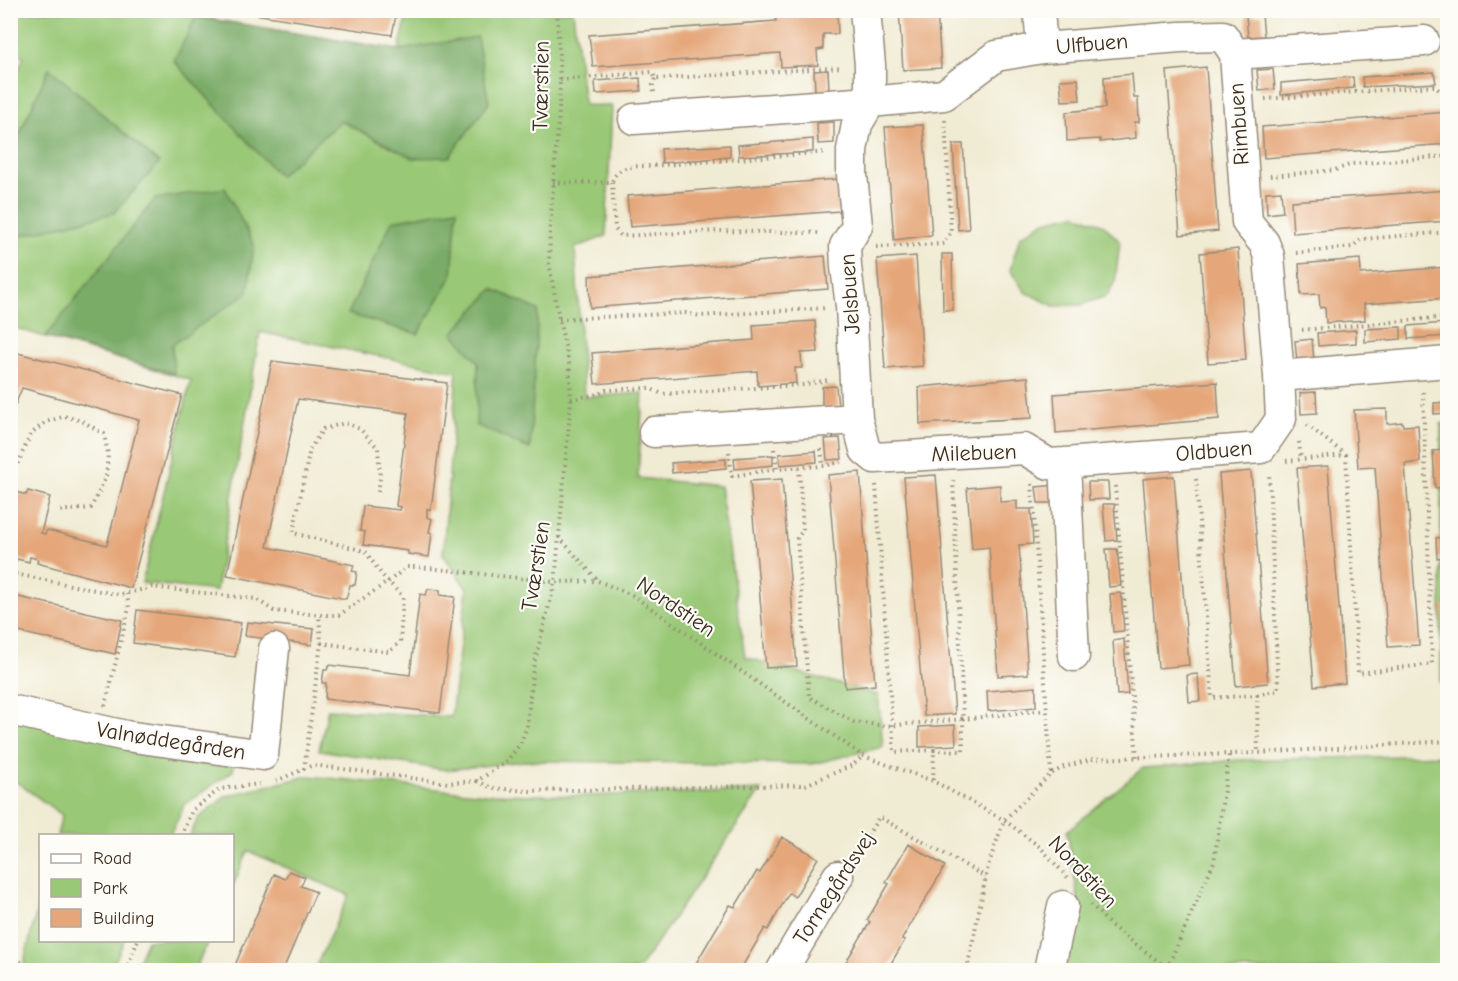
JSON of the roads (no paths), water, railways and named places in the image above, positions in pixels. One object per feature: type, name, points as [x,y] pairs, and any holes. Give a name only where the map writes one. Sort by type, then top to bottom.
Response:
[{"type":"street","points":[[865,10],[870,65],[870,102]]},
{"type":"street","name":"Ulfbuen","points":[[1039,10],[1042,48],[1178,24],[1223,36],[1235,54]]},
{"type":"street","name":"Rimbuen","points":[[1279,376],[1269,256],[1264,243],[1247,222],[1235,54],[1424,41]]},
{"type":"street","points":[[634,119],[944,95],[996,56],[1042,48]]},
{"type":"street","name":"Jelsbuen","points":[[857,419],[851,306],[845,246],[840,232],[857,226],[852,150],[857,124],[870,102]]},
{"type":"street","points":[[1279,376],[1435,363]]},
{"type":"street","name":"Oldbuen","points":[[1065,463],[1262,448],[1281,419],[1279,376]]},
{"type":"street","points":[[654,432],[857,419]]},
{"type":"street","name":"Milebuen","points":[[857,419],[865,450],[875,458],[1024,449],[1049,464],[1065,463]]},
{"type":"street","points":[[1065,463],[1074,656]]},
{"type":"street","name":"Valnøddegården","points":[[10,710],[126,736],[263,755],[274,649]]},
{"type":"street","name":"Tornegårdsvej","points":[[782,970],[838,876]]},
{"type":"street","points":[[1049,970],[1075,897]]}]
